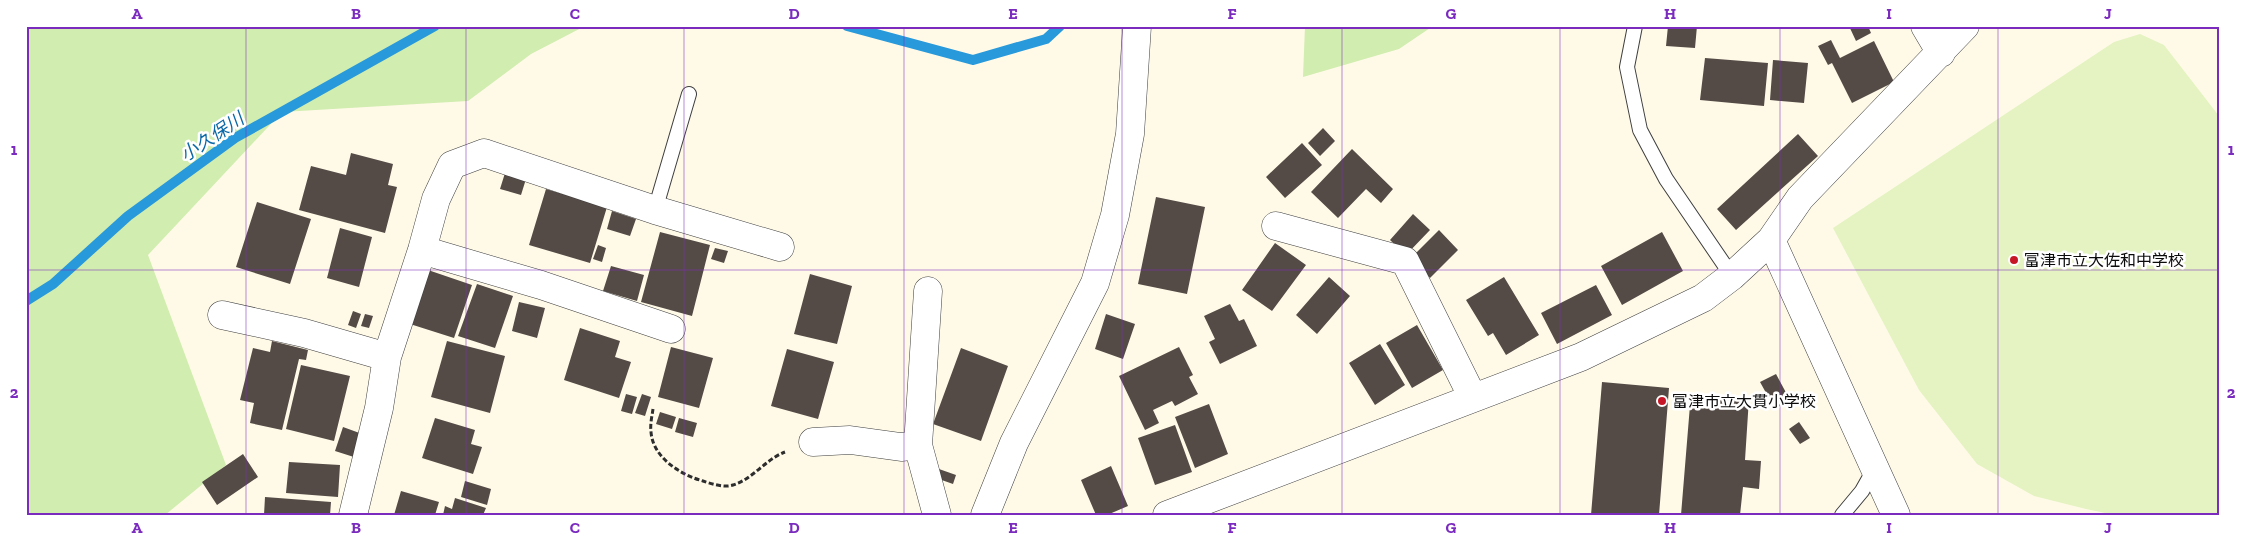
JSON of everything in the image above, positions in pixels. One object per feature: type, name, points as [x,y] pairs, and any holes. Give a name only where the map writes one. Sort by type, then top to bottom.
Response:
[{"type":"street","points":[[985,515],[1014,443],[1095,283],[1115,215],[1130,134],[1137,26]]},
{"type":"street","points":[[1925,26],[1941,52]]},
{"type":"street","points":[[1167,515],[1581,358],[1678,312],[1703,298],[1732,276],[1771,240],[1800,198],[1965,26]]},
{"type":"street","points":[[353,515],[380,408],[387,357],[422,250],[436,199],[452,165],[484,153],[655,210],[780,247]]},
{"type":"street","points":[[1276,226],[1405,261],[1473,398]]},
{"type":"street","points":[[1771,240],[1896,515]]},
{"type":"street","points":[[422,250],[540,285],[671,329]]},
{"type":"street","points":[[928,291],[918,445],[937,515]]},
{"type":"street","points":[[222,315],[304,333],[387,357]]},
{"type":"street","points":[[813,442],[850,440],[892,446],[918,445]]},
{"type":"lane","points":[[1635,26],[1627,67],[1640,130],[1666,179],[1732,276]]},
{"type":"lane","points":[[655,210],[689,94]]},
{"type":"lane","points":[[1842,515],[1862,491],[1875,468]]},
{"type":"path","points":[[653,409],[651,432],[657,450],[671,466],[688,477],[713,484],[732,486],[756,473],[780,454],[813,442]]},
{"type":"green space","points":[[26,26],[585,26],[531,54],[468,101],[282,112],[148,255],[226,465],[165,515],[26,515]]},
{"type":"green space","points":[[1305,26],[1433,26],[1399,49],[1303,77]]},
{"type":"green space","name":"富津市立大佐和中学校","points":[[2140,34],[2164,45],[2219,116],[2219,515],[2115,515],[2086,509],[2034,496],[1977,464],[1919,390],[1833,228],[2114,42]]},
{"type":"building","points":[[1668,26],[1697,26],[1695,48],[1666,46]]},
{"type":"building","points":[[1849,26],[1868,26],[1871,33],[1856,41]]},
{"type":"building","points":[[1831,40],[1840,58],[1874,41],[1894,82],[1852,103],[1832,63],[1828,65],[1818,46]]},
{"type":"building","points":[[1705,58],[1768,63],[1764,106],[1700,100]]},
{"type":"building","points":[[1773,60],[1808,63],[1804,103],[1770,100]]},
{"type":"building","points":[[1323,128],[1335,141],[1320,156],[1308,143]]},
{"type":"building","points":[[1798,134],[1818,156],[1736,230],[1717,209]]},
{"type":"building","points":[[1302,143],[1322,165],[1285,198],[1266,177]]},
{"type":"building","points":[[1352,149],[1393,189],[1381,203],[1366,189],[1338,218],[1311,192]]},
{"type":"building","points":[[351,153],[393,164],[388,185],[397,187],[385,233],[299,210],[311,166],[346,175]]},
{"type":"building","points":[[505,173],[526,179],[521,195],[500,189]]},
{"type":"building","points":[[546,189],[607,207],[590,263],[529,245]]},
{"type":"building","points":[[1156,197],[1205,207],[1187,294],[1138,284]]},
{"type":"building","points":[[257,202],[311,219],[290,284],[236,267]]},
{"type":"building","points":[[612,211],[636,219],[630,236],[607,229]]},
{"type":"building","points":[[1413,214],[1430,230],[1406,255],[1390,240]]},
{"type":"building","points":[[340,228],[372,237],[359,287],[327,278]]},
{"type":"building","points":[[1439,230],[1458,250],[1430,278],[1411,258]]},
{"type":"building","points":[[660,232],[710,245],[692,316],[641,302]]},
{"type":"building","points":[[1662,232],[1683,271],[1622,305],[1601,266]]},
{"type":"building","points":[[1275,243],[1306,265],[1272,311],[1242,290]]},
{"type":"building","points":[[598,245],[606,248],[602,262],[593,259]]},
{"type":"building","points":[[715,248],[728,251],[724,263],[711,259]]},
{"type":"building","points":[[611,266],[644,275],[637,301],[603,291]]},
{"type":"building","points":[[428,270],[472,285],[454,338],[410,324]]},
{"type":"building","points":[[810,274],[852,286],[837,344],[794,334]]},
{"type":"building","points":[[1329,277],[1350,296],[1317,334],[1296,315]]},
{"type":"building","points":[[1504,277],[1539,335],[1506,355],[1493,333],[1488,336],[1466,300]]},
{"type":"building","points":[[477,284],[513,296],[495,348],[458,336]]},
{"type":"building","points":[[1596,285],[1612,315],[1557,344],[1541,313]]},
{"type":"building","points":[[519,302],[545,308],[537,338],[512,331]]},
{"type":"building","points":[[1230,304],[1239,321],[1244,319],[1257,346],[1220,364],[1209,342],[1215,339],[1204,316]]},
{"type":"building","points":[[353,311],[361,314],[356,328],[348,325]]},
{"type":"building","points":[[365,314],[373,316],[369,328],[361,326]]},
{"type":"building","points":[[1106,314],[1135,324],[1123,359],[1095,349]]},
{"type":"building","points":[[1417,325],[1443,370],[1412,388],[1386,343]]},
{"type":"building","points":[[580,328],[620,341],[615,357],[631,362],[619,398],[564,380]]},
{"type":"building","points":[[272,341],[308,350],[306,360],[299,359],[282,430],[250,423],[254,403],[240,400],[253,348],[270,352]]},
{"type":"building","points":[[447,341],[505,356],[490,413],[431,397]]},
{"type":"building","points":[[1380,344],[1405,385],[1375,405],[1349,363]]},
{"type":"building","points":[[671,347],[713,358],[699,408],[658,397]]},
{"type":"building","points":[[1179,347],[1193,375],[1189,377],[1198,394],[1175,406],[1172,401],[1153,410],[1159,423],[1145,430],[1119,376]]},
{"type":"building","points":[[961,348],[1008,366],[981,441],[933,424]]},
{"type":"building","points":[[787,349],[834,362],[818,419],[771,406]]},
{"type":"building","points":[[301,365],[350,376],[334,441],[286,429]]},
{"type":"building","points":[[1776,374],[1790,400],[1775,409],[1760,382]]},
{"type":"building","points":[[1602,382],[1669,388],[1659,515],[1591,515]]},
{"type":"building","points":[[1691,393],[1749,398],[1745,460],[1761,461],[1759,489],[1743,487],[1740,515],[1681,515]]},
{"type":"building","points":[[626,394],[637,397],[632,414],[621,411]]},
{"type":"building","points":[[642,394],[651,397],[645,416],[635,413]]},
{"type":"building","points":[[1209,404],[1228,454],[1195,468],[1175,417]]},
{"type":"building","points":[[660,412],[676,417],[672,429],[656,424]]},
{"type":"building","points":[[435,418],[475,430],[471,444],[482,447],[473,474],[422,458]]},
{"type":"building","points":[[679,418],[697,423],[693,437],[675,432]]},
{"type":"building","points":[[1799,422],[1810,438],[1800,444],[1789,429]]},
{"type":"building","points":[[1175,425],[1192,472],[1155,485],[1138,438]]},
{"type":"building","points":[[343,427],[365,435],[357,458],[335,451]]},
{"type":"building","points":[[243,454],[258,477],[217,505],[202,482]]},
{"type":"building","points":[[289,462],[340,465],[338,497],[286,493]]},
{"type":"building","points":[[1111,466],[1128,506],[1107,515],[1096,515],[1081,480]]},
{"type":"building","points":[[939,469],[956,475],[953,484],[936,478]]},
{"type":"building","points":[[465,481],[491,489],[487,505],[461,497]]},
{"type":"building","points":[[401,491],[439,502],[435,515],[394,515]]},
{"type":"building","points":[[265,497],[331,502],[330,515],[264,515]]},
{"type":"building","points":[[455,498],[486,508],[483,515],[443,515],[445,506],[452,509]]},
{"type":"waterway","name":"小久保川","points":[[26,301],[53,284],[128,216],[235,138],[435,26]]},
{"type":"waterway","name":"小久保川","points":[[847,26],[973,60],[1046,39],[1060,26]]},
{"type":"place","name":"富津市立大佐和中学校","points":[[2014,260]]},
{"type":"place","name":"富津市立大貫小学校","points":[[1662,401]]}]
